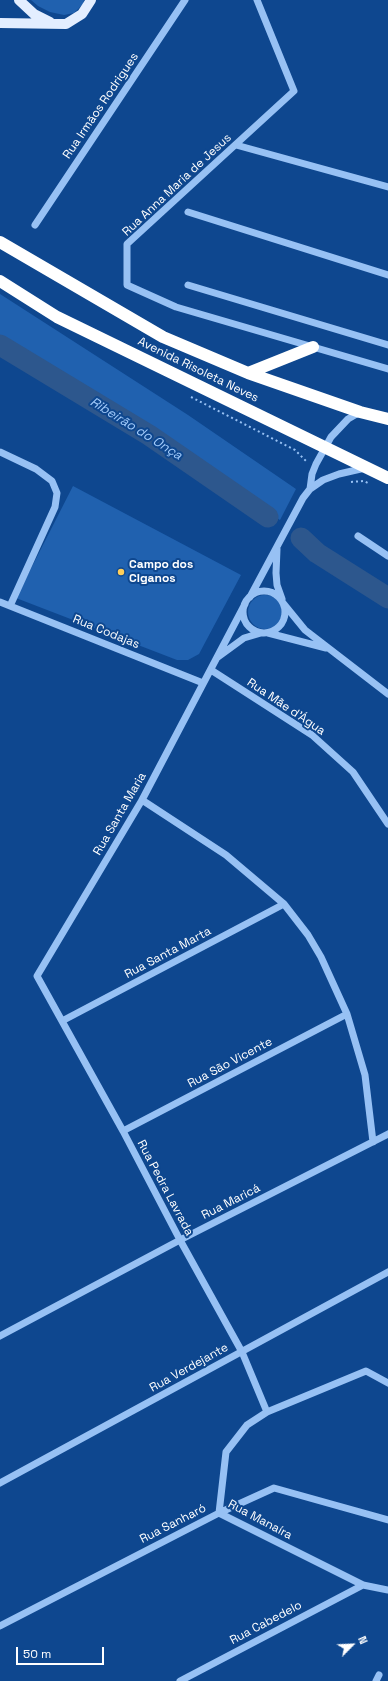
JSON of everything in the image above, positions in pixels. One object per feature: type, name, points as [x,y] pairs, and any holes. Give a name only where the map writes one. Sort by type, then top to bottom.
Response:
[{"type":"highway","name":"Avenida Risoleta Neves","points":[[0,242],[163,337],[248,373],[360,412],[388,419]]},
{"type":"highway","name":"Avenida Risoleta Neves","points":[[0,281],[57,317],[388,478]]},
{"type":"highway","points":[[248,373],[314,347]]},
{"type":"main road","points":[[19,0],[34,14],[56,24]]},
{"type":"main road","points":[[0,23],[27,22],[66,24],[82,14],[91,0]]},
{"type":"street","name":"Rua Irmãos Rodrigues","points":[[35,225],[185,0]]},
{"type":"street","name":"Rua Anna Maria de Jesus","points":[[257,0],[294,91],[127,244],[127,285],[176,307],[388,369]]},
{"type":"street","points":[[236,145],[388,187]]},
{"type":"street","points":[[188,212],[388,273]]},
{"type":"street","points":[[188,285],[388,345]]},
{"type":"street","points":[[310,489],[312,474],[324,447],[339,427],[348,419],[360,412]]},
{"type":"street","points":[[0,452],[36,469],[52,481],[58,493],[55,507],[10,606]]},
{"type":"street","points":[[328,648],[250,628],[244,616],[245,604],[303,498],[310,489],[323,480],[339,474],[352,470],[368,468]]},
{"type":"street","points":[[358,536],[388,556]]},
{"type":"street","points":[[215,659],[244,638],[274,631],[284,621],[285,615],[283,602],[277,585],[276,573],[279,542]]},
{"type":"street","points":[[250,597],[261,592],[267,592],[278,597],[304,630],[388,694]]},
{"type":"street","name":"Rua Codajas","points":[[0,602],[204,683]]},
{"type":"street","name":"Rua Santa Maria","points":[[37,976],[142,800],[245,604]]},
{"type":"street","name":"Rua Mãe d'Água","points":[[211,670],[312,735],[353,772],[388,824]]},
{"type":"street","points":[[142,800],[226,855],[284,904],[308,935],[321,956],[347,1014],[365,1075],[373,1142]]},
{"type":"street","name":"Rua Santa Marta","points":[[62,1021],[284,904]]},
{"type":"street","name":"Rua Pedra Lavrada","points":[[37,976],[123,1131],[180,1240],[242,1352],[267,1412]]},
{"type":"street","name":"Rua São Vicente","points":[[123,1131],[347,1014]]},
{"type":"street","name":"Rua Maricá","points":[[0,1336],[180,1240],[388,1134]]},
{"type":"street","name":"Rua Verdejante","points":[[0,1483],[388,1272]]},
{"type":"street","name":"Rua Manaíra","points":[[388,1382],[366,1371],[267,1412],[247,1425],[226,1452],[219,1512],[363,1585],[388,1590]]},
{"type":"street","name":"Rua Sanharó","points":[[0,1626],[219,1512],[274,1488],[388,1520]]},
{"type":"street","name":"Rua Cabedelo","points":[[180,1681],[363,1585]]},
{"type":"shaded area","points":[[31,0],[84,0],[83,4],[74,13],[64,15],[50,12],[38,6]]},
{"type":"shaded area","points":[[0,294],[188,415],[296,489],[280,520],[187,457],[0,340]]},
{"type":"shaded area","name":"Campo dos Ciganos","points":[[73,486],[241,575],[199,654],[188,660],[177,660],[16,598]]},
{"type":"shaded area","points":[[262,595],[268,595],[277,600],[281,606],[281,618],[277,624],[268,629],[262,629],[253,624],[248,615],[248,609],[253,600]]},
{"type":"waterway","name":"Ribeirão do Onça","points":[[0,345],[149,435],[268,517]]},
{"type":"waterway","name":"Ribeirão do Onça","points":[[301,538],[317,553],[388,598]]},
{"type":"place","name":"Campo dos Ciganos","points":[[121,572]]}]
